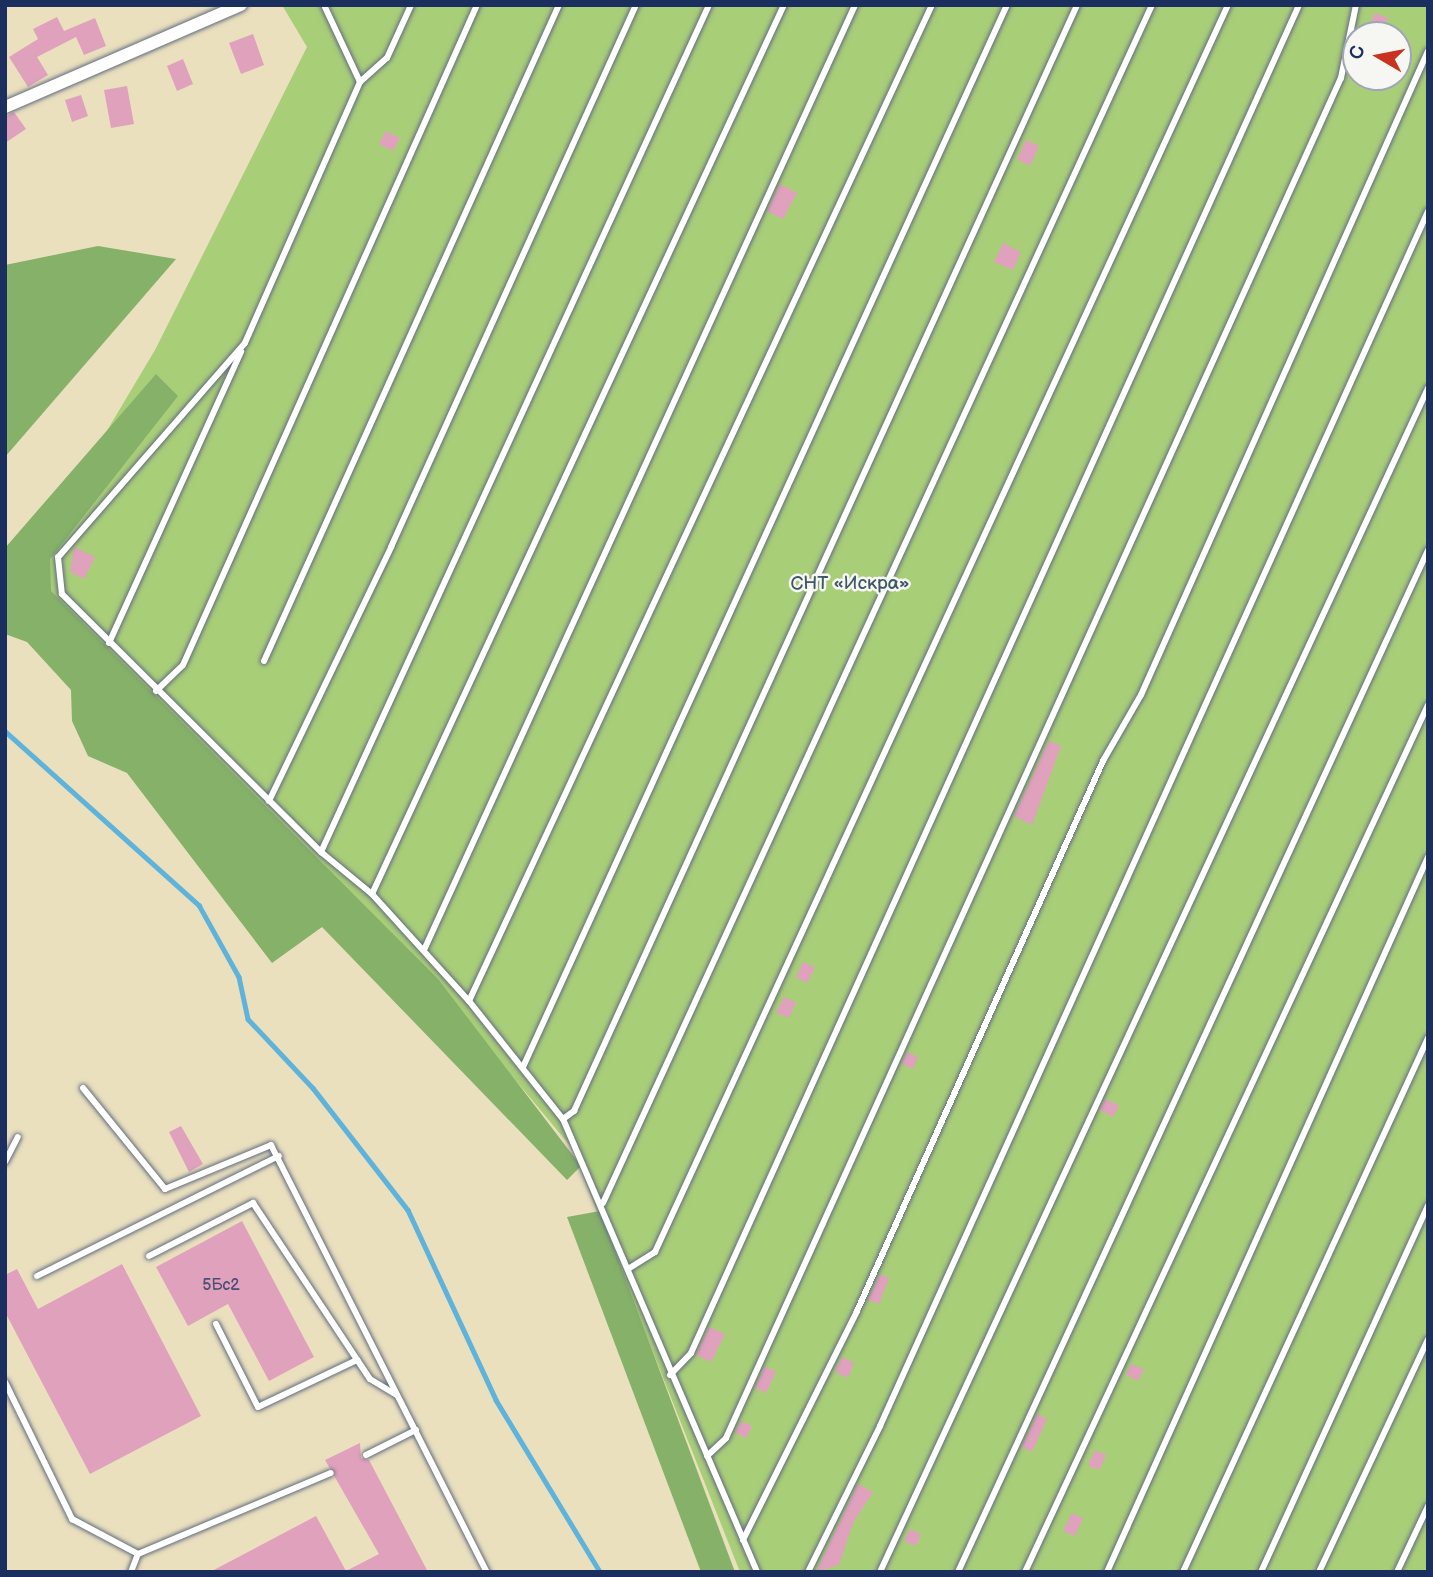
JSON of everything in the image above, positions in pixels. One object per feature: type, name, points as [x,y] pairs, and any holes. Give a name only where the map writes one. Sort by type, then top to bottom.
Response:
[{"type":"street","points":[[5,107],[241,5]]},
{"type":"lane","points":[[324,5],[360,82]]},
{"type":"lane","points":[[109,643],[360,82],[387,58],[411,5]]},
{"type":"lane","points":[[156,691],[183,665],[477,5]]},
{"type":"lane","points":[[264,661],[559,5]]},
{"type":"lane","points":[[269,801],[391,548],[636,5]]},
{"type":"lane","points":[[321,852],[709,5]]},
{"type":"lane","points":[[372,894],[784,5]]},
{"type":"lane","points":[[424,950],[855,5]]},
{"type":"lane","points":[[469,1001],[932,5]]},
{"type":"lane","points":[[523,1067],[1007,5]]},
{"type":"lane","points":[[563,1119],[574,1111],[1077,5]]},
{"type":"lane","points":[[603,1203],[1152,5]]},
{"type":"lane","points":[[628,1269],[655,1252],[1228,5]]},
{"type":"lane","points":[[670,1375],[691,1353],[1299,5]]},
{"type":"lane","points":[[708,1456],[726,1438],[1341,78],[1356,5]]},
{"type":"lane","points":[[743,1540],[857,1311],[1103,761],[1141,695],[1428,51]]},
{"type":"lane","points":[[808,1572],[880,1426],[1428,211]]},
{"type":"lane","points":[[244,344],[58,557],[62,594],[156,691],[321,852],[372,894],[469,1001],[563,1119],[603,1203],[670,1375],[757,1572]]},
{"type":"lane","points":[[880,1572],[1428,388]]},
{"type":"lane","points":[[958,1572],[1428,550]]},
{"type":"lane","points":[[1025,1572],[1428,705]]},
{"type":"lane","points":[[1107,1572],[1428,857]]},
{"type":"lane","points":[[1183,1572],[1428,1038]]},
{"type":"lane","points":[[83,1088],[165,1189],[271,1145],[279,1156],[487,1572]]},
{"type":"lane","points":[[5,1161],[18,1137]]},
{"type":"lane","points":[[37,1276],[279,1156]]},
{"type":"lane","points":[[149,1256],[253,1203],[370,1379],[399,1396]]},
{"type":"lane","points":[[1261,1572],[1428,1205]]},
{"type":"lane","points":[[216,1324],[258,1407],[357,1360]]},
{"type":"lane","points":[[1319,1572],[1428,1339]]},
{"type":"lane","points":[[5,1382],[72,1518],[138,1554]]},
{"type":"lane","points":[[366,1455],[416,1430]]},
{"type":"lane","points":[[131,1572],[138,1554],[331,1473]]},
{"type":"lane","points":[[1397,1572],[1428,1506]]},
{"type":"green space","name":"СНТ «Искра»","points":[[282,5],[1428,5],[1428,1572],[740,1572],[572,1148],[446,997],[8,597],[155,350],[307,47]]},
{"type":"green space","points":[[98,246],[176,259],[5,457],[5,265]]},
{"type":"green space","points":[[156,374],[178,396],[50,559],[51,591],[438,979],[581,1166],[567,1180],[322,927],[272,963],[127,773],[88,756],[72,721],[71,690],[27,642],[5,634],[5,548]]},
{"type":"green space","points":[[600,1211],[735,1572],[701,1572],[567,1217]]},
{"type":"building","points":[[1375,13],[1388,18],[1387,21],[1371,21]]},
{"type":"building","points":[[57,17],[64,31],[95,18],[106,46],[84,55],[76,37],[37,57],[48,75],[28,87],[9,57],[38,39],[33,29]]},
{"type":"building","points":[[253,34],[264,65],[241,74],[229,43]]},
{"type":"building","points":[[183,59],[193,84],[177,91],[167,66]]},
{"type":"building","points":[[127,86],[134,124],[111,128],[104,90]]},
{"type":"building","points":[[81,95],[88,116],[72,122],[65,100]]},
{"type":"building","points":[[14,112],[26,129],[5,143],[5,117]]},
{"type":"building","points":[[386,131],[400,138],[393,151],[379,144]]},
{"type":"building","points":[[1026,140],[1039,146],[1030,166],[1017,159]]},
{"type":"building","points":[[780,184],[797,193],[783,219],[767,211]]},
{"type":"building","points":[[1003,243],[1021,252],[1013,270],[994,262]]},
{"type":"building","points":[[74,547],[95,557],[84,579],[70,572]]},
{"type":"building","points":[[1049,741],[1061,746],[1032,825],[1014,816]]},
{"type":"building","points":[[803,962],[815,967],[807,983],[796,977]]},
{"type":"building","points":[[784,997],[796,1002],[789,1018],[776,1013]]},
{"type":"building","points":[[907,1052],[918,1057],[913,1069],[902,1064]]},
{"type":"building","points":[[1105,1099],[1119,1105],[1113,1117],[1100,1110]]},
{"type":"building","points":[[181,1126],[203,1164],[189,1172],[169,1132]]},
{"type":"building","points":[[242,1221],[314,1357],[269,1381],[228,1304],[188,1326],[156,1267]]},
{"type":"building","points":[[122,1264],[201,1416],[90,1474],[5,1312],[5,1275],[17,1269],[38,1309]]},
{"type":"building","points":[[880,1274],[889,1278],[879,1304],[868,1300]]},
{"type":"building","points":[[709,1327],[725,1334],[711,1362],[696,1355]]},
{"type":"building","points":[[842,1357],[854,1363],[848,1378],[835,1372]]},
{"type":"building","points":[[1131,1364],[1144,1369],[1138,1381],[1126,1375]]},
{"type":"building","points":[[765,1366],[776,1372],[766,1393],[755,1388]]},
{"type":"building","points":[[1037,1414],[1047,1419],[1032,1452],[1022,1447]]},
{"type":"building","points":[[741,1421],[752,1426],[746,1438],[735,1433]]},
{"type":"building","points":[[360,1443],[361,1458],[369,1460],[428,1572],[210,1572],[316,1516],[346,1571],[379,1554],[325,1460]]},
{"type":"building","points":[[1095,1450],[1106,1455],[1099,1470],[1088,1465]]},
{"type":"building","points":[[858,1484],[873,1492],[853,1523],[839,1565],[816,1572]]},
{"type":"building","points":[[1072,1513],[1083,1518],[1075,1536],[1063,1531]]},
{"type":"building","points":[[910,1529],[921,1534],[916,1546],[904,1541]]},
{"type":"waterway","points":[[5,731],[199,905],[239,977],[248,1019],[313,1088],[408,1210],[496,1400],[600,1572]]}]
